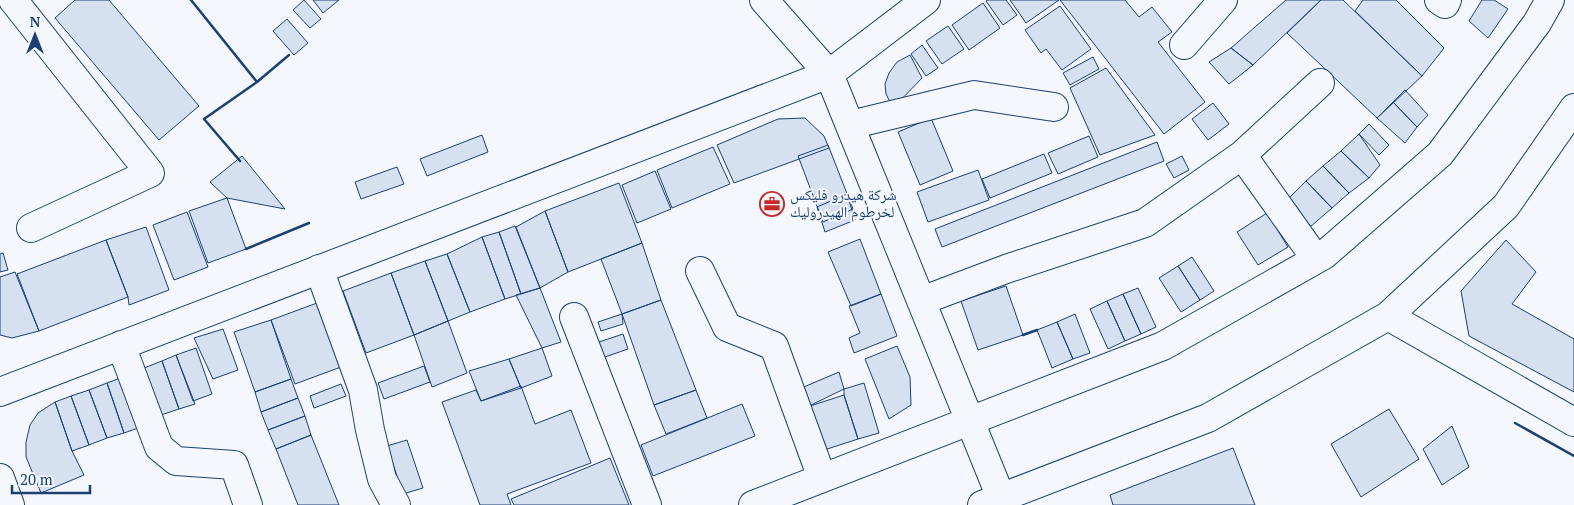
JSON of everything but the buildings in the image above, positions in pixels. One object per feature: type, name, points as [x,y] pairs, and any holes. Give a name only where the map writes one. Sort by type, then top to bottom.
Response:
[{"type":"street","points":[[13,0],[150,174],[31,228]]},
{"type":"street","points":[[764,0],[829,74],[970,421],[995,502],[1208,418],[1388,316],[1506,206],[1574,108]]},
{"type":"street","points":[[0,392],[829,74],[926,0]]},
{"type":"street","points":[[1184,45],[1223,0]]},
{"type":"street","points":[[1439,0],[1445,4],[1447,0]]},
{"type":"street","points":[[753,505],[1163,346],[1324,255],[1440,154],[1537,23],[1550,0]]},
{"type":"street","points":[[921,301],[1006,269],[1145,222],[1242,155],[1320,83]]},
{"type":"street","points":[[850,125],[974,95],[1054,107]]},
{"type":"street","points":[[1242,155],[1316,259]]},
{"type":"street","points":[[320,269],[363,390],[370,430],[382,479],[396,505]]},
{"type":"street","points":[[700,271],[727,327],[774,346],[822,478]]},
{"type":"street","points":[[1388,316],[1574,422]]},
{"type":"street","points":[[574,317],[646,505]]},
{"type":"street","points":[[121,345],[159,447],[176,461],[234,465],[248,505]]},
{"type":"street","points":[[0,478],[10,505]]},
{"type":"wall","points":[[191,0],[257,82],[289,55]]},
{"type":"wall","points":[[240,161],[204,119],[257,82]]},
{"type":"wall","points":[[246,249],[309,223]]},
{"type":"wall","points":[[1023,335],[1037,330]]},
{"type":"wall","points":[[1515,423],[1574,456]]},
{"type":"place","name":"شركة هيدرو فليكس لخرطوم الهيدروليك","points":[[772,204]]}]
